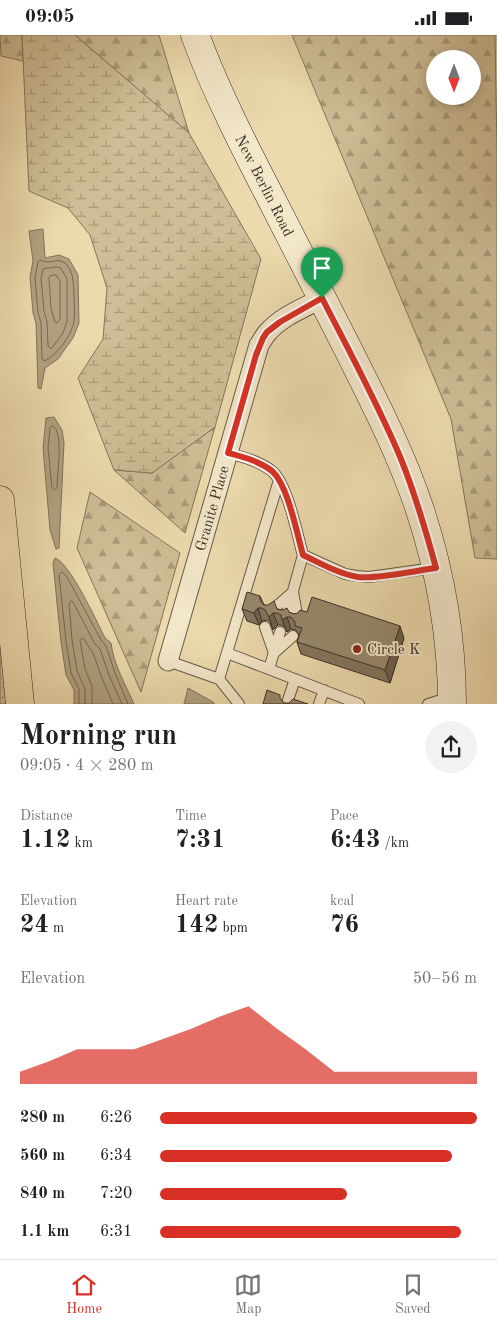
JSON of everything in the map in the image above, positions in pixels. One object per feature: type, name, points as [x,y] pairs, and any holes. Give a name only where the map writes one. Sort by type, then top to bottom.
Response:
[{"type":"highway","points":[[0,500],[20,704]]},
{"type":"highway","points":[[12,615],[31,704]]},
{"type":"street","name":"New Berlin Road","points":[[195,35],[212,79],[235,129],[376,405],[400,457],[419,508],[436,568],[452,673],[444,702]]},
{"type":"street","name":"Granite Place","points":[[168,661],[256,355],[263,338],[267,332],[280,322],[322,298]]},
{"type":"lane","points":[[228,453],[257,463],[273,472],[286,493],[303,555],[286,616]]},
{"type":"lane","points":[[219,679],[279,480]]},
{"type":"lane","points":[[303,555],[345,574],[357,577],[436,568]]},
{"type":"lane","points":[[271,611],[292,592]]},
{"type":"lane","points":[[292,592],[298,620]]},
{"type":"lane","points":[[266,627],[274,653]]},
{"type":"lane","points":[[269,669],[280,632]]},
{"type":"lane","points":[[274,653],[293,636]]},
{"type":"lane","points":[[227,653],[324,690],[352,703]]},
{"type":"lane","points":[[168,661],[219,679],[239,704]]},
{"type":"lane","points":[[288,700],[295,679]]},
{"type":"lane","points":[[319,704],[324,690]]},
{"type":"green space","points":[[0,35],[22,35],[23,61],[1,56]]},
{"type":"green space","points":[[22,35],[75,35],[189,133],[261,259],[215,427],[152,473],[114,470],[78,378],[103,339],[107,288],[90,235],[68,208],[29,191]]},
{"type":"green space","points":[[75,35],[159,35],[189,133]]},
{"type":"green space","points":[[292,35],[495,35],[497,150],[497,559],[475,558],[451,419]]},
{"type":"green space","points":[[215,427],[185,533],[114,470],[152,473]]},
{"type":"green space","points":[[90,492],[180,553],[141,692],[77,548]]},
{"type":"green space","points":[[0,639],[6,704],[0,704]]},
{"type":"water","points":[[43,229],[45,258],[59,255],[69,259],[78,275],[79,323],[73,338],[58,359],[45,368],[41,389],[38,388],[36,323],[33,313],[30,277],[33,261],[29,231]]},
{"type":"water","points":[[54,417],[62,430],[64,443],[59,548],[56,549],[50,530],[43,448],[46,418]]},
{"type":"water","points":[[55,558],[68,570],[90,607],[105,638],[111,643],[117,666],[134,704],[74,704],[74,690],[66,675],[61,642],[53,563]]},
{"type":"water","points":[[188,688],[213,702],[215,704],[184,704]]},
{"type":"building","points":[[247,592],[260,596],[260,600],[264,605],[274,601],[277,609],[283,610],[287,608],[289,612],[294,614],[300,610],[307,612],[312,597],[400,626],[385,670],[297,642],[302,628],[295,626],[295,622],[291,617],[282,620],[281,615],[277,613],[273,613],[269,617],[262,608],[258,608],[254,613],[242,609]]},
{"type":"building","points":[[267,690],[280,695],[284,703],[289,703],[293,699],[308,704],[263,704]]},
{"type":"place","name":"Circle K","points":[[357,649]]},
{"type":"route","points":[[322,298],[400,457],[419,508],[436,568],[357,577],[345,574],[303,555],[286,493],[279,480],[266,467],[228,453],[256,355],[263,338],[267,332],[280,322],[322,298]]}]
